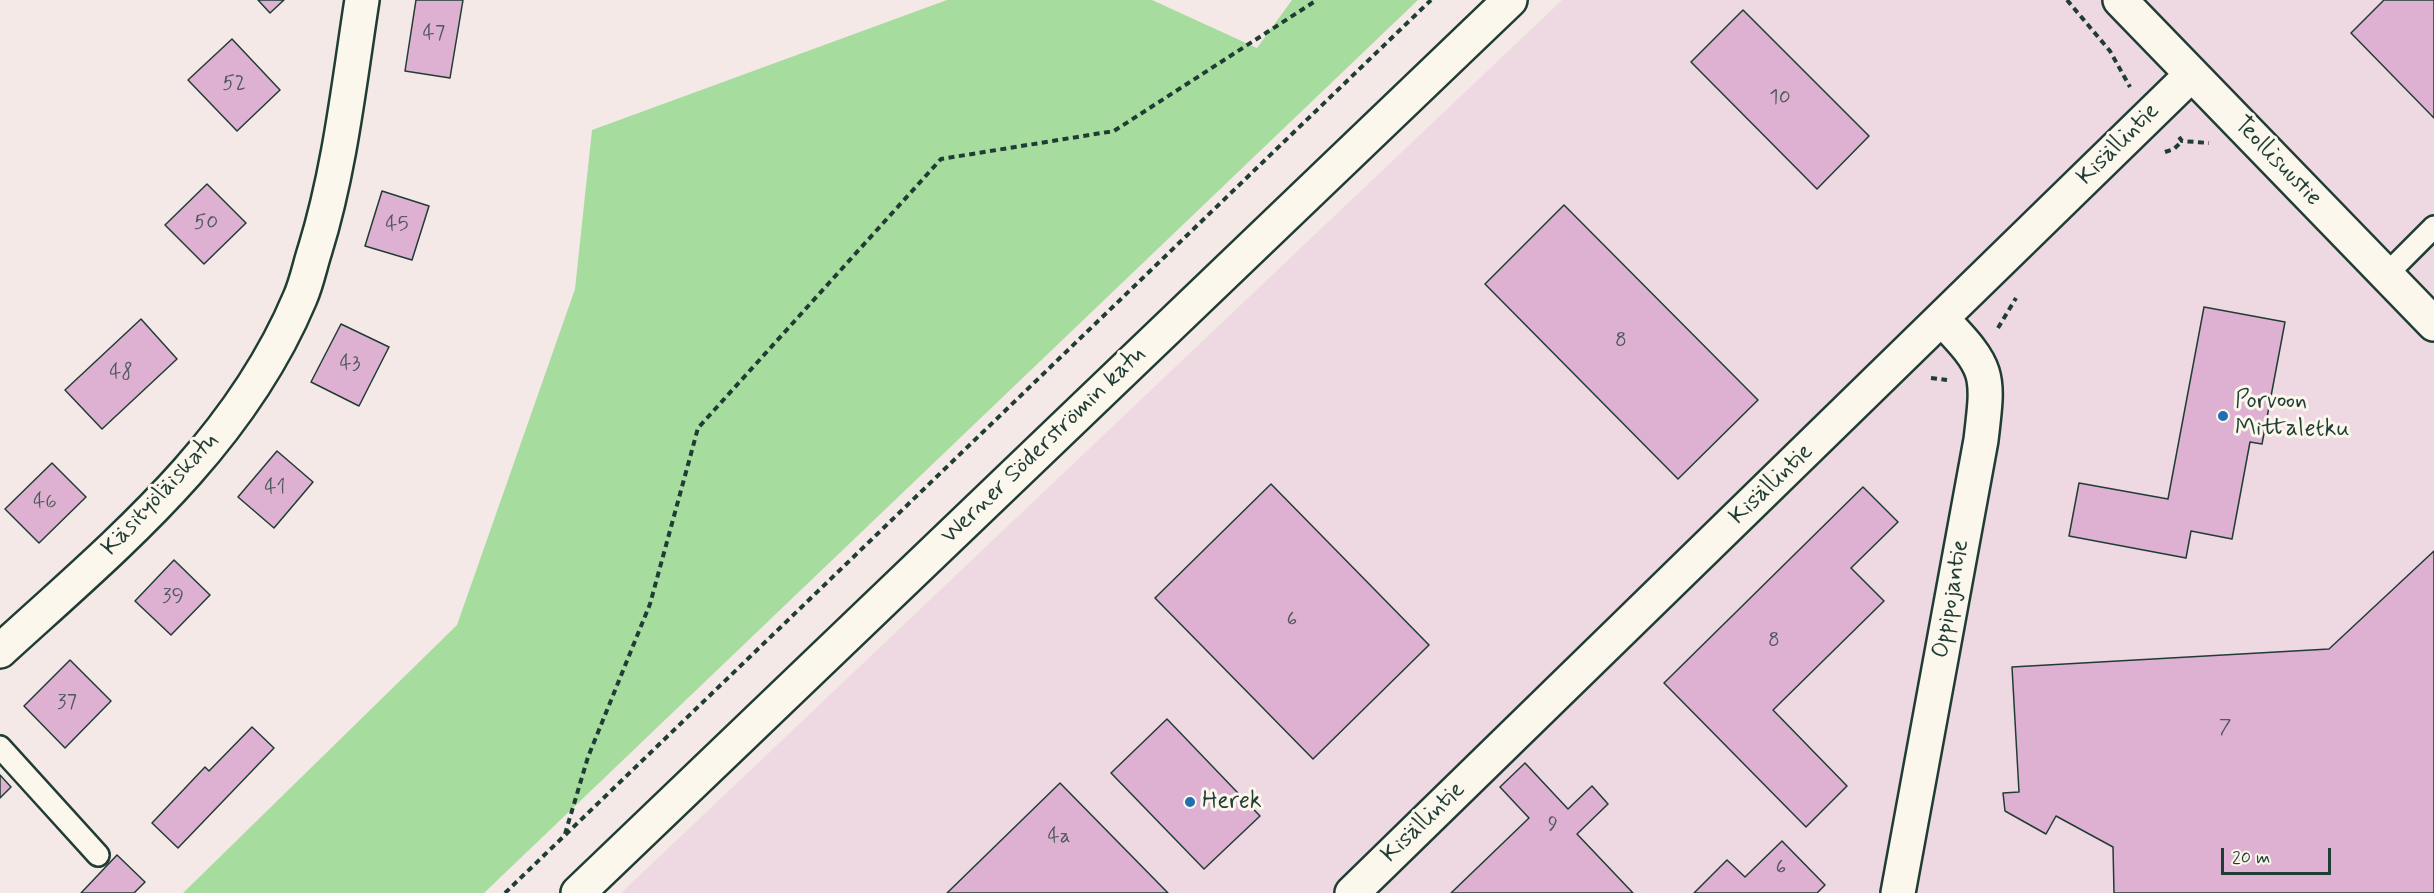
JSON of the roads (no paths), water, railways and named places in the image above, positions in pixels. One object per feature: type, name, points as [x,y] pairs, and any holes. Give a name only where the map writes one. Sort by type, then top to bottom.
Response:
[{"type":"street","name":"Käsityöläiskatu","points":[[0,651],[136,526],[207,452],[259,377],[301,297],[324,222],[343,128],[362,0]]},
{"type":"street","name":"Werner Söderströmin katu","points":[[578,893],[1510,0]]},
{"type":"street","name":"Teollisuustie","points":[[2120,0],[2434,324]]},
{"type":"street","name":"Kisällintie","points":[[1352,893],[2191,75]]},
{"type":"street","name":"Oppipojantie","points":[[1898,893],[1981,440],[1987,388],[1974,352],[1942,319]]},
{"type":"lane","points":[[2386,274],[2434,227]]},
{"type":"lane","points":[[0,747],[98,855]]},
{"type":"place","name":"Porvoon Mittaletku","points":[[2223,416]]},
{"type":"place","name":"Herek","points":[[1190,802]]}]
